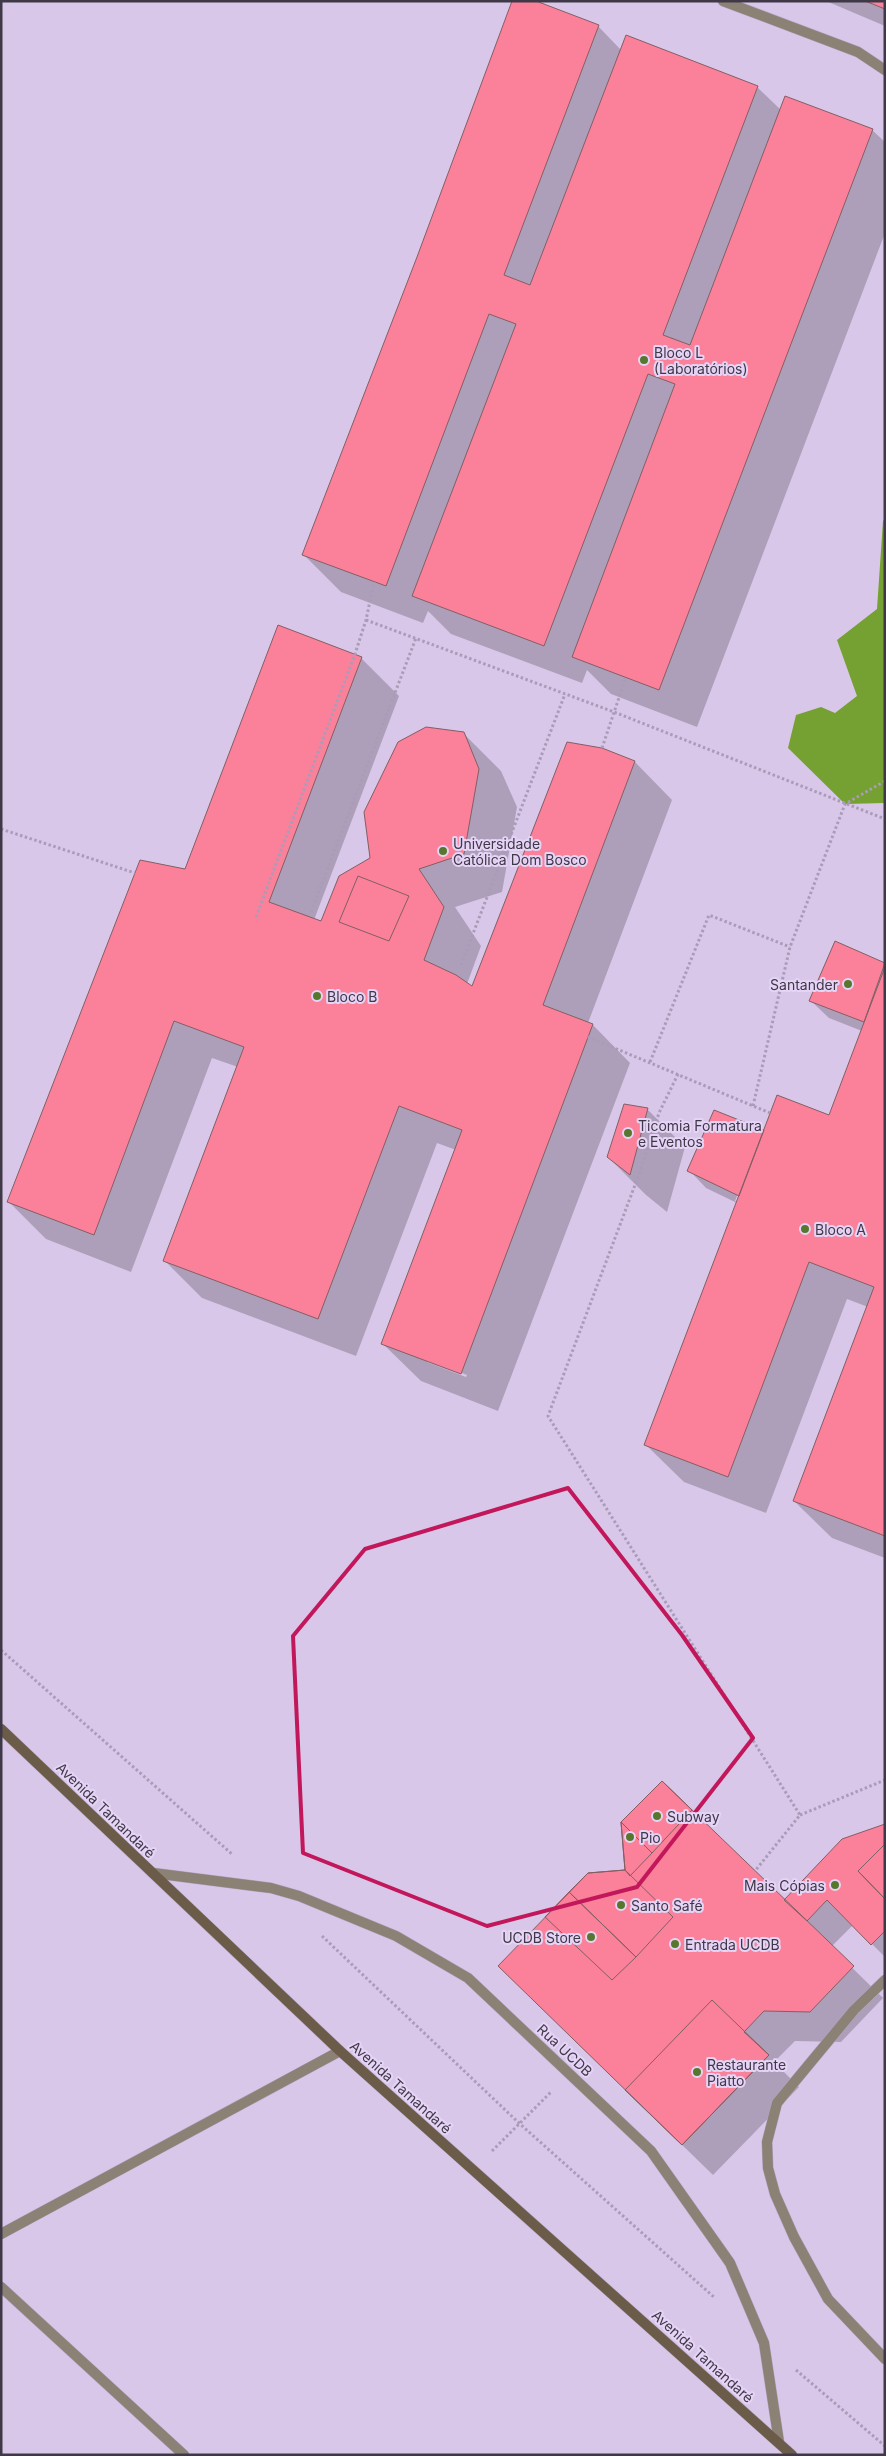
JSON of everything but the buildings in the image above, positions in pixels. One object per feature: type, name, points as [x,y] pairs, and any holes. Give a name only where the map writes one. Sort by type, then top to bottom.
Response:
[{"type":"main road","name":"Avenida Tamandaré","points":[[1,1729],[340,2051],[792,2455]]},
{"type":"street","points":[[723,1],[858,52],[885,70]]},
{"type":"street","name":"Rua UCDB","points":[[153,1873],[271,1888],[299,1896],[396,1936],[468,1978],[651,2151],[730,2263],[764,2343],[779,2442]]},
{"type":"street","points":[[885,1980],[854,2010],[777,2104],[767,2142],[768,2168],[774,2194],[794,2237],[828,2299],[885,2359]]},
{"type":"street","points":[[1,2234],[340,2051]]},
{"type":"street","points":[[1,2286],[184,2455]]},
{"type":"path","points":[[256,918],[366,620],[374,582]]},
{"type":"path","points":[[366,620],[614,712],[885,819]]},
{"type":"path","points":[[311,912],[416,638]]},
{"type":"path","points":[[602,748],[626,677]]},
{"type":"path","points":[[461,965],[565,694]]},
{"type":"path","points":[[753,1106],[790,947],[845,804],[885,781]]},
{"type":"path","points":[[1,828],[135,873]]},
{"type":"path","points":[[650,1062],[709,915],[790,947]]},
{"type":"path","points":[[588,1038],[770,1112]]},
{"type":"path","points":[[678,1074],[659,1113],[641,1170],[548,1416],[800,1815]]},
{"type":"path","points":[[1,1650],[271,1888]]},
{"type":"path","points":[[755,1871],[800,1815],[885,1780]]},
{"type":"path","points":[[321,1935],[520,2124],[720,2303]]},
{"type":"path","points":[[474,2170],[570,2074]]},
{"type":"path","points":[[764,2343],[885,2446]]},
{"type":"highlighted area","points":[[568,1488],[682,1635],[753,1738],[637,1887],[487,1926],[303,1853],[293,1636],[365,1549]]},
{"type":"green space","points":[[885,519],[885,803],[845,804],[788,748],[796,715],[821,707],[835,713],[857,696],[837,640],[877,609],[883,521]]},
{"type":"place","name":"Bloco L (Laboratórios)","points":[[644,360]]},
{"type":"place","name":"Universidade Católica Dom Bosco","points":[[443,851]]},
{"type":"place","name":"Santander","points":[[848,984]]},
{"type":"place","name":"Bloco B","points":[[317,996]]},
{"type":"place","name":"Ticomia Formatura e Eventos","points":[[628,1133]]},
{"type":"place","name":"Bloco A","points":[[805,1229]]},
{"type":"place","name":"Subway","points":[[657,1816]]},
{"type":"place","name":"Pio","points":[[630,1837]]},
{"type":"place","name":"Mais Cópias","points":[[835,1885]]},
{"type":"place","name":"Santo Safé","points":[[621,1905]]},
{"type":"place","name":"UCDB Store","points":[[591,1937]]},
{"type":"place","name":"Entrada UCDB","points":[[675,1944]]},
{"type":"place","name":"Restaurante Piatto","points":[[697,2072]]}]
